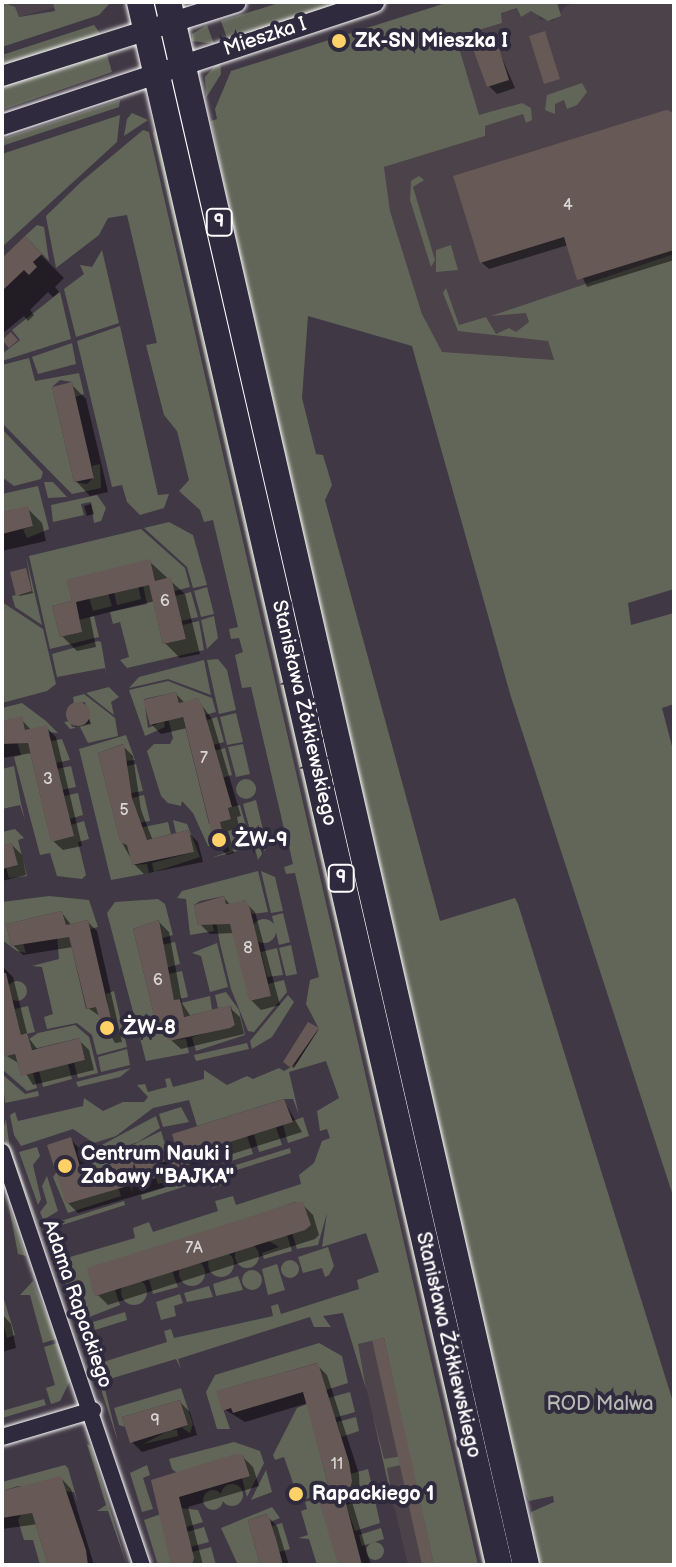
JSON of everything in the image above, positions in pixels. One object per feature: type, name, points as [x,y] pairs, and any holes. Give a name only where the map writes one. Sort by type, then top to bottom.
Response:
[{"type":"main road","name":"Stanisława Żółkiewskiego","points":[[140,2],[499,1565]]},
{"type":"main road","name":"Stanisława Żółkiewskiego","points":[[170,12],[526,1565]]},
{"type":"street","points":[[2,76],[147,30],[170,12],[236,2]]},
{"type":"street","name":"Mieszka I","points":[[2,125],[374,2]]},
{"type":"street","name":"Adama Rapackiego","points":[[2,1152],[93,1410],[141,1565]]},
{"type":"street","points":[[2,1437],[93,1410]]},
{"type":"shaded area","points":[[5,2],[65,2],[65,5],[18,17]]},
{"type":"shaded area","points":[[577,2],[674,2],[674,274],[539,312],[556,367],[444,361],[422,314],[390,211],[384,167],[485,136],[484,126],[523,114],[525,122],[522,103],[479,116],[457,41],[462,35],[502,23],[501,13],[518,8],[520,16],[530,10],[541,13],[539,19],[553,21],[566,6]]},
{"type":"shaded area","points":[[383,1338],[434,1565],[408,1565],[357,1349],[358,1344]]},
{"type":"green space","points":[[2,2],[15,7],[19,17],[55,11],[53,2],[111,2],[99,15],[2,47]]},
{"type":"green space","points":[[282,2],[350,2],[228,41],[221,21]]},
{"type":"green space","name":"ROD Malwa","points":[[449,2],[557,2],[561,16],[548,21],[531,11],[521,17],[517,8],[501,13],[502,23],[462,35],[457,41],[479,115],[522,103],[531,108],[532,120],[526,123],[523,114],[485,126],[485,136],[384,167],[390,211],[422,314],[442,352],[554,360],[548,341],[458,331],[443,293],[446,288],[459,325],[486,317],[496,334],[509,328],[516,332],[529,322],[526,313],[491,316],[674,254],[674,589],[628,603],[631,625],[674,613],[674,704],[662,708],[674,754],[674,1199],[511,697],[412,346],[308,316],[302,398],[316,454],[323,455],[332,485],[325,500],[440,921],[515,898],[518,904],[674,1405],[674,1565],[534,1565],[531,1512],[554,1502],[553,1496],[529,1501],[513,1463],[266,392],[211,121],[217,119],[215,109],[231,71]]},
{"type":"green space","points":[[94,25],[102,36],[2,68],[2,55]]},
{"type":"green space","points":[[207,25],[214,44],[192,41],[192,34]]},
{"type":"green space","points":[[106,51],[112,72],[2,110],[2,83]]},
{"type":"green space","points":[[220,60],[221,74],[206,98],[205,77]]},
{"type":"green space","points":[[582,83],[587,92],[577,105],[567,109],[564,100],[555,104],[555,114],[545,110],[547,95]]},
{"type":"green space","points":[[120,100],[119,107],[2,146],[2,139]]},
{"type":"green space","points":[[132,113],[148,120],[124,136],[127,119]]},
{"type":"green space","points":[[120,115],[117,142],[2,247],[2,154]]},
{"type":"green space","points":[[158,124],[492,1565],[483,1565],[153,133]]},
{"type":"green space","points":[[143,130],[149,132],[478,1565],[434,1565],[411,1463],[387,1468],[394,1510],[373,1416],[384,1459],[409,1455],[384,1338],[358,1344],[366,1389],[343,1313],[323,1316],[331,1327],[314,1327],[310,1317],[178,1359],[181,1369],[176,1359],[103,1381],[118,1442],[90,1355],[99,1352],[103,1362],[167,1342],[164,1331],[171,1329],[174,1338],[273,1316],[271,1306],[278,1304],[281,1314],[359,1289],[357,1280],[379,1272],[366,1233],[322,1247],[327,1213],[318,1245],[297,1249],[292,1233],[310,1224],[303,1203],[295,1202],[89,1275],[96,1296],[115,1290],[120,1305],[79,1321],[54,1253],[66,1248],[70,1257],[135,1238],[133,1228],[149,1222],[153,1232],[218,1211],[215,1201],[233,1196],[236,1205],[301,1184],[299,1175],[314,1163],[322,1141],[330,1138],[327,1129],[320,1131],[317,1111],[339,1098],[326,1061],[289,1072],[299,1115],[293,1099],[284,1099],[197,1126],[189,1100],[153,1108],[116,1136],[94,1143],[73,1129],[21,1146],[14,1135],[10,1115],[15,1112],[18,1121],[83,1106],[84,1098],[103,1111],[123,1102],[144,1102],[148,1097],[137,1085],[145,1084],[148,1092],[167,1087],[165,1079],[170,1078],[173,1087],[204,1079],[204,1070],[227,1085],[279,1068],[284,1071],[296,1064],[319,1029],[306,1004],[310,980],[319,977],[295,873],[286,874],[284,867],[293,864],[288,842],[279,844],[277,835],[285,833],[251,687],[242,688],[235,655],[243,652],[239,638],[231,639],[229,629],[238,627],[213,520],[204,522],[200,510],[179,491],[189,480],[177,431],[164,415],[146,345],[157,343],[127,215],[108,218],[99,235],[56,268],[46,216]]},
{"type":"green space","points":[[419,176],[424,180],[413,187],[435,260],[431,267],[410,200],[411,181]]},
{"type":"green space","points":[[37,225],[44,227],[49,261],[25,236]]},
{"type":"green space","points":[[451,245],[458,270],[436,272],[436,250]]},
{"type":"green space","points":[[102,250],[119,323],[76,337],[64,289],[84,274],[80,265],[92,267]]},
{"type":"green space","points":[[60,292],[71,339],[2,361],[2,354],[20,340],[12,330]]},
{"type":"green space","points":[[120,326],[158,495],[169,494],[164,508],[140,515],[127,502],[122,485],[112,487],[77,341]]},
{"type":"green space","points":[[72,343],[76,364],[38,374],[32,357]]},
{"type":"green space","points":[[29,358],[35,381],[79,373],[84,394],[75,397],[72,382],[60,380],[52,387],[74,482],[87,484],[94,477],[92,466],[100,464],[101,488],[72,494],[2,423],[2,365]]},
{"type":"green space","points":[[2,429],[43,472],[41,479],[14,486],[2,477]]},
{"type":"green space","points":[[44,482],[53,482],[67,497],[48,498]]},
{"type":"green space","points":[[38,486],[49,529],[27,538],[23,529],[33,526],[28,507],[2,512],[2,494]]},
{"type":"green space","points":[[97,495],[106,508],[101,521],[94,523],[91,502],[81,504],[84,515],[53,522],[51,505]]},
{"type":"green space","points":[[169,522],[193,535],[207,585],[193,588],[187,567],[144,528]]},
{"type":"green space","points":[[141,529],[185,568],[190,587],[174,591],[155,581],[150,560],[67,580],[72,601],[52,606],[60,637],[81,632],[79,620],[94,616],[99,637],[50,649],[29,556]]},
{"type":"green space","points":[[26,556],[42,625],[15,607],[12,596],[32,591]]},
{"type":"green space","points":[[149,583],[163,644],[186,639],[183,625],[199,621],[204,650],[127,668],[120,660],[129,657],[120,622],[113,624],[110,612],[147,604],[143,585]]},
{"type":"green space","points":[[138,586],[141,599],[117,605],[114,592]]},
{"type":"green space","points":[[207,587],[214,614],[201,617],[194,591]]},
{"type":"green space","points":[[191,592],[198,617],[181,621],[175,596]]},
{"type":"green space","points":[[108,593],[112,606],[93,611],[89,598]]},
{"type":"green space","points":[[2,602],[43,629],[56,684],[47,691],[2,703]]},
{"type":"green space","points":[[214,616],[218,638],[207,649],[201,620]]},
{"type":"green space","points":[[101,642],[107,677],[105,668],[57,677],[52,654]]},
{"type":"green space","points":[[218,659],[227,670],[236,710],[219,714],[207,660]]},
{"type":"green space","points":[[204,660],[211,695],[168,679],[129,688],[139,677]]},
{"type":"green space","points":[[168,681],[212,698],[216,712],[205,715],[198,698],[180,705],[176,692],[144,699],[148,728],[164,721],[165,727],[145,736],[129,690]]},
{"type":"green space","points":[[109,687],[119,697],[111,702],[114,715],[86,693]]},
{"type":"green space","points":[[84,694],[115,718],[118,736],[88,743],[80,727],[70,729],[64,722],[70,721],[72,727],[90,723],[85,702],[74,704],[73,697]]},
{"type":"green space","points":[[22,703],[58,733],[25,730],[22,717],[2,721],[2,708]]},
{"type":"green space","points":[[236,713],[243,742],[227,745],[220,717]]},
{"type":"green space","points":[[182,714],[209,824],[231,818],[228,808],[240,805],[252,847],[211,858],[230,851],[223,834],[213,836],[215,846],[208,846],[193,813],[182,801],[181,806],[168,803],[161,796],[147,751],[154,744],[170,744],[173,738],[168,718]]},
{"type":"green space","points":[[217,717],[224,742],[213,745],[207,720]]},
{"type":"green space","points":[[126,735],[135,760],[125,761],[123,744],[98,753],[120,841],[130,844],[132,865],[147,864],[149,873],[111,880],[79,749]]},
{"type":"green space","points":[[27,739],[51,841],[73,836],[71,825],[84,821],[89,839],[78,842],[86,875],[82,879],[57,876],[50,853],[40,855],[14,757],[21,755],[17,741]]},
{"type":"green space","points":[[62,739],[70,760],[56,763],[51,741]]},
{"type":"green space","points":[[243,744],[250,774],[236,777],[228,747]]},
{"type":"green space","points":[[225,748],[232,775],[221,778],[214,751]]},
{"type":"green space","points":[[136,764],[143,791],[131,793],[124,767]]},
{"type":"green space","points":[[14,766],[25,820],[20,805],[2,809],[2,769]]},
{"type":"green space","points":[[71,766],[76,787],[62,790],[57,769]]},
{"type":"green space","points":[[246,779],[253,782],[256,789],[253,796],[246,799],[239,796],[236,789],[239,782]]},
{"type":"green space","points":[[78,793],[83,815],[69,819],[64,796]]},
{"type":"green space","points":[[144,795],[150,821],[138,823],[132,798]]},
{"type":"green space","points":[[256,800],[267,847],[258,860],[243,804]]},
{"type":"green space","points":[[173,820],[187,824],[200,857],[154,872],[152,863],[194,852],[189,830],[176,833]]},
{"type":"green space","points":[[168,822],[171,834],[143,841],[139,828]]},
{"type":"green space","points":[[15,829],[24,838],[18,840],[27,876],[9,878],[6,868],[18,865],[12,843],[2,846],[2,832]]},
{"type":"green space","points":[[258,871],[268,912],[252,914],[245,900],[227,907],[224,896],[200,901],[194,905],[198,925],[212,922],[214,931],[190,935],[186,899],[177,898],[182,891]]},
{"type":"green space","points":[[261,871],[275,877],[283,911],[271,913]]},
{"type":"green space","points":[[49,896],[89,900],[98,927],[90,929],[88,920],[66,925],[62,911],[6,924],[11,946],[23,943],[26,953],[17,951],[2,940],[2,902]]},
{"type":"green space","points":[[158,899],[165,904],[173,935],[162,938],[159,920],[133,929],[156,1023],[166,1021],[169,1040],[186,1039],[189,1053],[146,1061],[107,913],[115,902]]},
{"type":"green space","points":[[283,913],[290,942],[279,945],[272,916]]},
{"type":"green space","points":[[229,918],[271,996],[268,984],[284,980],[287,992],[254,1032],[248,1031],[231,989],[220,944],[216,921]]},
{"type":"green space","points":[[264,919],[272,923],[276,931],[272,939],[264,943],[256,939],[252,931],[256,923]]},
{"type":"green space","points":[[68,932],[86,1009],[108,1004],[106,994],[114,991],[127,1047],[97,1055],[92,1035],[77,1023],[47,1029],[44,1017],[53,1014],[42,967],[32,966],[59,959],[57,935]]},
{"type":"green space","points":[[175,942],[180,964],[166,968],[161,945]]},
{"type":"green space","points":[[217,943],[228,987],[210,992],[201,956],[192,953]]},
{"type":"green space","points":[[291,945],[297,974],[286,976],[279,948]]},
{"type":"green space","points":[[277,948],[283,975],[267,977],[261,952]]},
{"type":"green space","points":[[182,971],[188,997],[174,1000],[168,974]]},
{"type":"green space","points":[[17,981],[24,984],[27,991],[24,998],[17,1001],[10,998],[7,991],[10,984]]},
{"type":"green space","points":[[226,992],[239,1010],[245,1035],[196,1051],[192,1037],[235,1025],[231,1006],[218,1008],[215,995]]},
{"type":"green space","points":[[288,995],[294,1002],[272,1037],[252,1049],[250,1041]]},
{"type":"green space","points":[[210,996],[212,1010],[179,1018],[181,1003]]},
{"type":"green space","points":[[28,1006],[35,1032],[21,1035],[15,1009]]},
{"type":"green space","points":[[75,1025],[89,1037],[98,1073],[78,1078],[74,1063],[85,1060],[79,1038],[25,1051],[29,1039],[38,1033]]},
{"type":"green space","points":[[247,1043],[249,1049],[196,1061],[194,1055]]},
{"type":"green space","points":[[127,1049],[130,1065],[101,1072],[98,1057]]},
{"type":"green space","points":[[2,1051],[15,1054],[21,1075],[33,1073],[37,1088],[27,1091],[2,1069]]},
{"type":"green space","points":[[68,1064],[72,1079],[43,1087],[39,1071]]},
{"type":"green space","points":[[131,1068],[120,1077],[78,1087],[76,1082]]},
{"type":"green space","points":[[2,1074],[25,1094],[38,1091],[39,1096],[5,1103]]},
{"type":"green space","points":[[181,1107],[189,1122],[163,1127],[159,1114]]},
{"type":"green space","points":[[156,1116],[160,1128],[138,1142],[112,1151],[98,1147]]},
{"type":"green space","points":[[303,1117],[309,1136],[288,1143],[283,1125]]},
{"type":"green space","points":[[6,1119],[9,1143],[43,1237],[2,1134]]},
{"type":"green space","points":[[276,1127],[282,1145],[259,1152],[254,1134]]},
{"type":"green space","points":[[161,1131],[165,1144],[173,1147],[86,1172],[86,1166],[92,1165],[92,1149],[114,1154]]},
{"type":"green space","points":[[247,1136],[253,1154],[228,1162],[222,1144]]},
{"type":"green space","points":[[37,1147],[40,1156],[33,1165],[41,1199],[38,1205],[19,1152]]},
{"type":"green space","points":[[290,1148],[291,1153],[224,1174],[223,1169]]},
{"type":"green space","points":[[193,1164],[196,1172],[158,1184],[155,1176]]},
{"type":"green space","points":[[221,1170],[225,1184],[213,1188],[209,1179],[142,1200],[141,1195]]},
{"type":"green space","points":[[56,1173],[118,1187],[121,1196],[68,1213],[53,1177]]},
{"type":"green space","points":[[47,1176],[58,1211],[43,1220],[40,1212],[47,1203],[42,1186]]},
{"type":"green space","points":[[124,1201],[125,1205],[59,1226],[58,1222]]},
{"type":"green space","points":[[8,1202],[26,1256],[18,1254]]},
{"type":"green space","points":[[286,1232],[292,1251],[264,1259],[262,1253],[279,1247],[265,1239]]},
{"type":"green space","points":[[247,1244],[258,1251],[259,1256],[252,1267],[247,1268],[236,1261],[235,1256],[242,1245]]},
{"type":"green space","points":[[328,1247],[334,1266],[329,1275],[325,1277],[322,1268],[303,1273],[298,1257]]},
{"type":"green space","points":[[221,1251],[230,1255],[234,1264],[230,1273],[221,1277],[212,1273],[208,1264],[212,1255]]},
{"type":"green space","points":[[192,1260],[201,1264],[205,1273],[201,1282],[192,1286],[183,1282],[179,1273],[183,1264]]},
{"type":"green space","points":[[286,1260],[294,1260],[299,1269],[297,1276],[286,1278],[281,1273],[281,1265]]},
{"type":"green space","points":[[277,1264],[285,1290],[268,1295],[262,1269]]},
{"type":"green space","points":[[171,1268],[178,1287],[153,1294],[148,1276]]},
{"type":"green space","points":[[252,1270],[259,1273],[262,1280],[259,1287],[252,1290],[245,1287],[242,1280],[245,1273]]},
{"type":"green space","points":[[238,1276],[243,1290],[216,1296],[213,1284]]},
{"type":"green space","points":[[134,1279],[143,1283],[147,1292],[143,1301],[134,1305],[125,1301],[121,1292],[125,1283]]},
{"type":"green space","points":[[33,1281],[56,1339],[43,1343],[30,1295],[20,1295]]},
{"type":"green space","points":[[209,1286],[213,1297],[187,1302],[184,1293]]},
{"type":"green space","points":[[2,1293],[15,1335],[7,1338],[3,1322]]},
{"type":"green space","points":[[180,1294],[183,1303],[174,1306],[176,1316],[161,1320],[156,1302]]},
{"type":"green space","points":[[125,1312],[127,1320],[95,1330],[93,1322]]},
{"type":"green space","points":[[57,1343],[70,1381],[60,1401],[51,1404],[46,1388],[55,1385],[44,1347]]},
{"type":"green space","points":[[319,1343],[342,1356],[348,1383],[326,1390],[317,1363],[217,1391],[230,1429],[217,1429],[206,1392],[215,1375]]},
{"type":"green space","points":[[181,1388],[193,1424],[190,1433],[182,1428],[188,1424],[180,1400],[122,1417],[125,1427],[119,1425],[114,1408]]},
{"type":"green space","points":[[350,1392],[355,1412],[334,1418],[328,1398]]},
{"type":"green space","points":[[44,1399],[46,1405],[2,1418],[2,1411]]},
{"type":"green space","points":[[307,1404],[330,1492],[302,1500],[299,1485],[286,1489],[293,1483],[284,1457],[275,1460],[273,1455],[297,1408]]},
{"type":"green space","points":[[356,1417],[359,1431],[341,1437],[337,1422]]},
{"type":"green space","points":[[170,1430],[177,1430],[178,1436],[143,1444]]},
{"type":"green space","points":[[234,1442],[260,1451],[264,1463],[247,1497],[242,1478],[250,1475],[243,1455],[177,1473],[172,1469],[169,1459]]},
{"type":"green space","points":[[87,1444],[91,1446],[127,1565],[108,1511],[97,1511],[106,1505]]},
{"type":"green space","points":[[65,1465],[78,1503],[74,1492],[18,1486],[2,1491],[2,1482]]},
{"type":"green space","points":[[147,1465],[150,1475],[143,1478],[153,1509],[142,1512],[130,1473]]},
{"type":"green space","points":[[368,1469],[373,1491],[345,1500],[350,1474]]},
{"type":"green space","points":[[266,1470],[272,1492],[251,1500]]},
{"type":"green space","points":[[232,1484],[243,1495],[232,1506],[221,1495]]},
{"type":"green space","points":[[209,1490],[217,1490],[223,1500],[217,1510],[209,1510],[203,1504],[203,1496]]},
{"type":"green space","points":[[374,1496],[380,1523],[355,1531],[346,1505]]},
{"type":"green space","points":[[320,1498],[340,1565],[317,1565],[309,1539],[298,1538],[308,1535],[301,1511],[307,1509],[305,1502]]},
{"type":"green space","points":[[272,1507],[280,1518],[270,1522],[267,1514],[248,1520],[260,1565],[238,1565],[221,1528]]},
{"type":"green space","points":[[25,1508],[32,1513],[48,1565],[40,1565],[33,1540],[24,1540],[18,1520]]},
{"type":"green space","points":[[180,1508],[198,1510],[203,1522],[186,1527]]},
{"type":"green space","points":[[161,1514],[171,1565],[158,1565],[144,1520]]},
{"type":"green space","points":[[282,1523],[290,1549],[279,1552],[272,1526]]},
{"type":"green space","points":[[204,1527],[209,1542],[190,1547],[187,1532]]},
{"type":"green space","points":[[381,1528],[384,1539],[362,1546],[359,1535]]},
{"type":"green space","points":[[375,1542],[384,1551],[375,1560],[366,1551]]},
{"type":"green space","points":[[211,1547],[216,1565],[192,1565],[192,1552]]},
{"type":"building","points":[[545,31],[560,79],[544,84],[529,36]]},
{"type":"building","points":[[497,42],[509,80],[487,87],[473,49]]},
{"type":"building","points":[[666,110],[674,112],[674,250],[577,280],[564,237],[480,263],[453,176]]},
{"type":"building","points":[[25,236],[42,254],[33,262],[37,267],[29,275],[24,270],[2,291],[2,258]]},
{"type":"building","points":[[11,332],[18,340],[9,348],[2,340]]},
{"type":"building","points":[[72,382],[94,478],[74,482],[52,387]]},
{"type":"building","points":[[28,506],[33,526],[2,534],[2,512]]},
{"type":"building","points":[[150,559],[155,581],[171,577],[186,639],[163,644],[149,585],[76,602],[82,632],[60,637],[52,606],[72,601],[66,580]]},
{"type":"building","points":[[26,568],[32,591],[16,596],[10,572]]},
{"type":"building","points":[[176,692],[179,703],[198,698],[203,707],[232,807],[228,808],[231,819],[220,822],[225,843],[215,846],[183,717],[150,725],[143,700]]},
{"type":"building","points":[[78,702],[86,706],[90,714],[86,722],[78,726],[70,722],[66,714],[70,706]]},
{"type":"building","points":[[22,716],[25,730],[47,725],[74,836],[51,842],[28,743],[2,744],[2,721]]},
{"type":"building","points":[[124,744],[132,798],[147,840],[189,830],[194,852],[132,865],[127,845],[120,842],[98,753]]},
{"type":"building","points":[[12,843],[18,865],[2,869],[2,846]]},
{"type":"building","points":[[224,896],[226,904],[246,900],[271,996],[249,1001],[230,924],[198,925],[194,905]]},
{"type":"building","points":[[62,911],[66,925],[88,920],[114,1032],[104,1035],[96,1007],[87,1009],[69,937],[11,946],[6,924]]},
{"type":"building","points":[[159,920],[174,1000],[180,999],[184,1017],[230,1005],[235,1025],[169,1041],[164,1022],[156,1023],[133,929]]},
{"type":"building","points":[[2,973],[6,973],[21,1035],[27,1033],[32,1050],[80,1038],[85,1060],[21,1076],[15,1054],[2,1057]]},
{"type":"building","points":[[308,1022],[319,1028],[291,1068],[283,1062]]},
{"type":"building","points":[[284,1099],[293,1122],[188,1155],[191,1164],[172,1170],[169,1160],[157,1164],[155,1178],[66,1204],[47,1145],[71,1137],[82,1173],[175,1144],[172,1134]]},
{"type":"building","points":[[303,1202],[311,1225],[305,1230],[96,1296],[92,1290],[87,1268]]},
{"type":"building","points":[[384,1338],[434,1565],[422,1565],[372,1340]]},
{"type":"building","points":[[318,1363],[349,1462],[352,1481],[350,1490],[343,1492],[362,1565],[340,1565],[335,1555],[318,1498],[331,1495],[303,1392],[233,1413],[231,1408],[222,1411],[216,1391]]},
{"type":"building","points":[[180,1400],[188,1425],[130,1443],[122,1417]]},
{"type":"building","points":[[235,1454],[243,1455],[250,1476],[179,1497],[194,1558],[192,1565],[171,1565],[151,1480]]},
{"type":"building","points":[[61,1476],[86,1550],[88,1565],[48,1565],[32,1513],[2,1518],[2,1491]]},
{"type":"building","name":"Rapackiego 1","points":[[299,1487],[303,1497],[292,1501],[288,1490]]},
{"type":"building","points":[[268,1514],[283,1565],[260,1565],[248,1520]]},
{"type":"place","name":"ZK-SN Mieszka I","points":[[339,41]]},
{"type":"place","name":"ŻW-9","points":[[219,840]]},
{"type":"place","name":"ŻW-8","points":[[107,1028]]},
{"type":"place","name":"Centrum Nauki i Zabawy \"BAJKA\"","points":[[65,1166]]},
{"type":"place","name":"Rapackiego 1","points":[[296,1494]]}]
